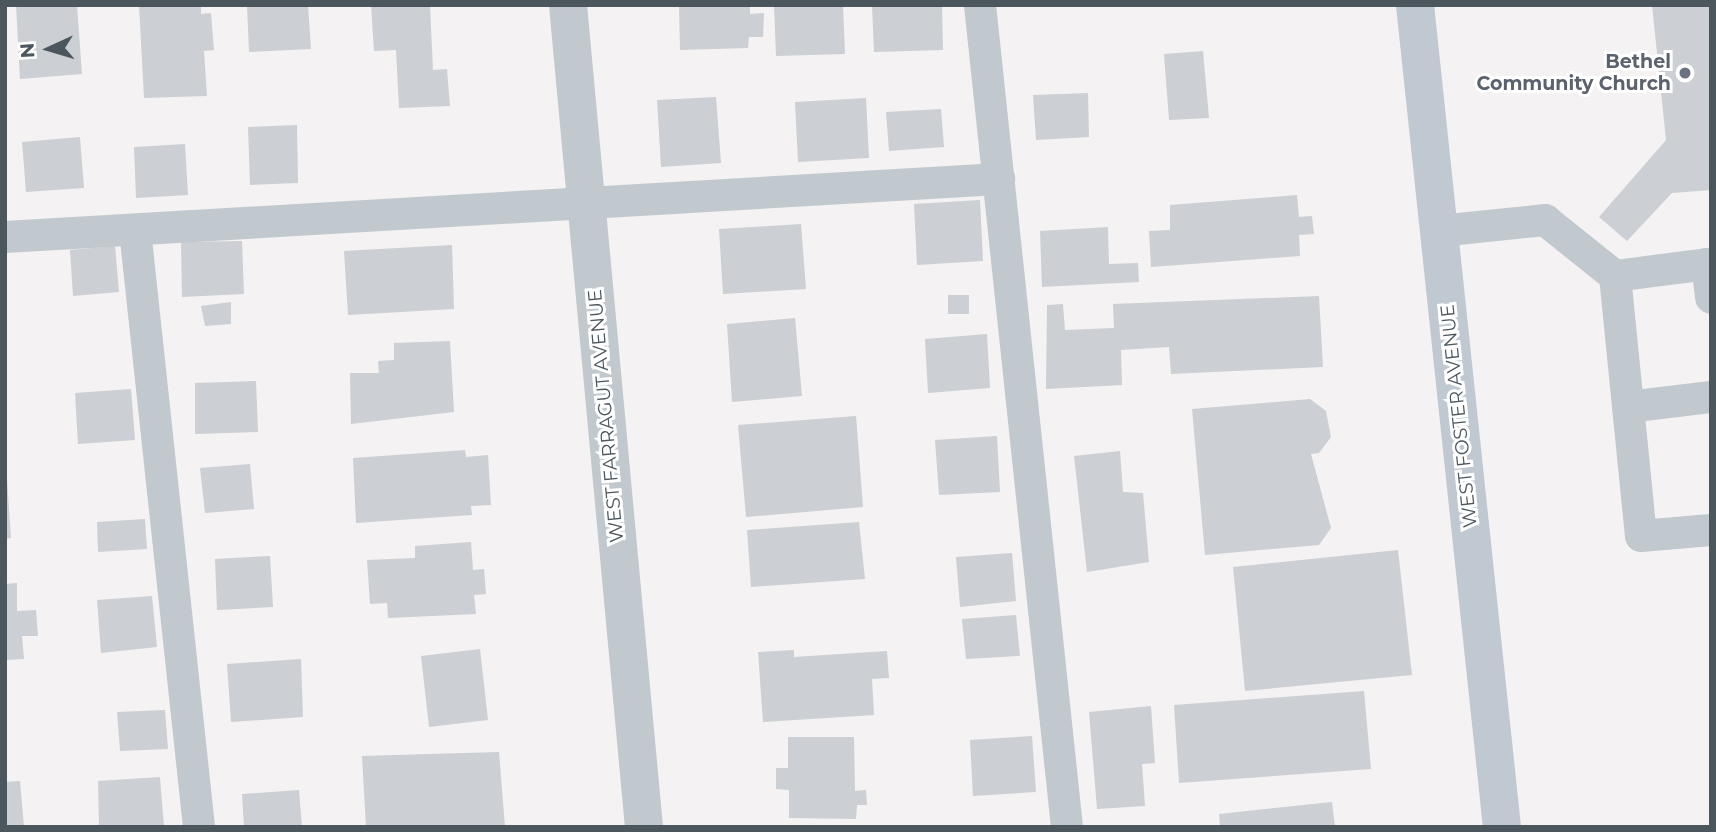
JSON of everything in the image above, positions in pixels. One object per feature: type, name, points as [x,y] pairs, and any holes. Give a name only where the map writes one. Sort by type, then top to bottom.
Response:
[{"type":"street","name":"WEST FARRAGUT AVENUE","points":[[568,5],[644,827]]},
{"type":"street","name":"WEST FOSTER AVENUE","points":[[1415,5],[1502,827]]},
{"type":"lane","points":[[980,5],[1067,827]]},
{"type":"lane","points":[[5,237],[999,179]]},
{"type":"lane","points":[[1439,231],[1545,220],[1615,276],[1641,536],[1711,530]]},
{"type":"lane","points":[[135,230],[199,827]]},
{"type":"lane","points":[[1615,276],[1707,264],[1711,298]]},
{"type":"lane","points":[[1629,407],[1711,397]]},
{"type":"building","points":[[16,5],[77,5],[82,74],[20,79]]},
{"type":"building","points":[[139,5],[201,5],[201,14],[211,13],[214,50],[204,51],[207,96],[144,98]]},
{"type":"building","points":[[247,5],[308,5],[311,49],[249,52]]},
{"type":"building","points":[[371,5],[430,5],[433,70],[447,69],[450,106],[399,108],[396,50],[374,51]]},
{"type":"building","points":[[679,5],[750,5],[750,14],[764,13],[763,37],[749,37],[748,48],[680,50]]},
{"type":"building","points":[[774,5],[843,5],[845,54],[776,56]]},
{"type":"building","points":[[872,5],[942,5],[943,50],[874,52]]},
{"type":"building","name":"Bethel Community Church","points":[[1652,5],[1711,5],[1711,190],[1672,193],[1627,241],[1599,217],[1666,140]]},
{"type":"building","points":[[1203,51],[1209,118],[1169,120],[1164,54]]},
{"type":"building","points":[[1088,93],[1089,137],[1036,140],[1033,95]]},
{"type":"building","points":[[716,97],[721,163],[661,167],[657,100]]},
{"type":"building","points":[[866,98],[869,158],[798,162],[795,102]]},
{"type":"building","points":[[941,109],[944,147],[889,151],[886,112]]},
{"type":"building","points":[[297,125],[298,183],[250,185],[248,127]]},
{"type":"building","points":[[80,137],[84,188],[26,192],[22,142]]},
{"type":"building","points":[[185,144],[188,195],[136,198],[134,147]]},
{"type":"building","points":[[1297,195],[1299,217],[1312,216],[1314,234],[1299,235],[1300,256],[1151,267],[1149,231],[1170,230],[1170,205]]},
{"type":"building","points":[[980,200],[983,261],[917,265],[914,204]]},
{"type":"building","points":[[801,224],[806,289],[723,294],[719,229]]},
{"type":"building","points":[[1108,227],[1109,264],[1138,263],[1139,282],[1042,287],[1040,231]]},
{"type":"building","points":[[242,241],[244,294],[182,297],[181,242]]},
{"type":"building","points":[[452,245],[454,309],[348,315],[344,251]]},
{"type":"building","points":[[115,246],[119,292],[73,296],[70,250]]},
{"type":"building","points":[[948,295],[969,295],[969,314],[948,314]]},
{"type":"building","points":[[1319,296],[1323,367],[1171,374],[1169,347],[1121,350],[1122,385],[1046,389],[1047,305],[1063,304],[1065,330],[1114,328],[1113,304]]},
{"type":"building","points":[[231,302],[231,324],[205,326],[201,306]]},
{"type":"building","points":[[795,318],[802,396],[732,402],[727,324]]},
{"type":"building","points":[[987,334],[990,388],[928,393],[925,339]]},
{"type":"building","points":[[450,341],[454,412],[351,424],[350,373],[379,373],[378,361],[394,360],[394,343]]},
{"type":"building","points":[[256,381],[258,432],[195,434],[195,383]]},
{"type":"building","points":[[131,389],[135,440],[78,444],[75,393]]},
{"type":"building","points":[[1310,399],[1326,411],[1331,437],[1319,453],[1311,454],[1331,528],[1319,545],[1205,555],[1192,409]]},
{"type":"building","points":[[856,416],[863,507],[746,517],[738,425]]},
{"type":"building","points":[[997,436],[1000,492],[939,495],[935,440]]},
{"type":"building","points":[[465,450],[466,457],[488,455],[491,505],[471,506],[472,515],[356,523],[353,458]]},
{"type":"building","points":[[1120,451],[1123,492],[1143,493],[1149,562],[1087,572],[1074,456]]},
{"type":"building","points":[[250,464],[254,509],[205,513],[200,468]]},
{"type":"building","points":[[5,479],[11,538],[5,539]]},
{"type":"building","points":[[145,519],[147,549],[98,552],[97,522]]},
{"type":"building","points":[[859,522],[865,579],[751,587],[747,530]]},
{"type":"building","points":[[471,542],[473,570],[484,569],[486,594],[474,595],[476,614],[388,618],[387,603],[370,604],[367,560],[415,558],[415,546]]},
{"type":"building","points":[[1398,550],[1412,675],[1245,691],[1233,567]]},
{"type":"building","points":[[1012,553],[1016,601],[960,607],[956,557]]},
{"type":"building","points":[[270,556],[273,607],[217,610],[215,559]]},
{"type":"building","points":[[17,583],[17,611],[36,610],[38,636],[22,636],[24,659],[5,660],[5,584]]},
{"type":"building","points":[[152,596],[157,647],[101,653],[97,600]]},
{"type":"building","points":[[1016,615],[1020,656],[966,659],[962,619]]},
{"type":"building","points":[[480,649],[488,720],[429,727],[421,656]]},
{"type":"building","points":[[794,650],[794,657],[887,651],[889,678],[872,679],[874,715],[763,722],[758,652]]},
{"type":"building","points":[[301,659],[303,717],[231,722],[227,664]]},
{"type":"building","points":[[1364,691],[1371,769],[1179,783],[1174,705]]},
{"type":"building","points":[[1151,706],[1155,763],[1142,764],[1145,806],[1097,809],[1089,712]]},
{"type":"building","points":[[165,710],[168,749],[120,751],[117,712]]},
{"type":"building","points":[[1032,736],[1036,792],[973,796],[970,740]]},
{"type":"building","points":[[788,737],[854,737],[855,791],[866,790],[867,805],[857,805],[856,819],[789,818],[789,790],[776,789],[776,768],[788,768]]},
{"type":"building","points":[[499,752],[505,827],[366,827],[362,756]]},
{"type":"building","points":[[160,777],[164,827],[99,827],[98,781]]},
{"type":"building","points":[[20,781],[24,827],[5,827],[5,782]]},
{"type":"building","points":[[299,790],[302,827],[244,827],[242,794]]},
{"type":"building","points":[[1332,802],[1335,827],[1220,827],[1219,814]]},
{"type":"place","name":"Bethel Community Church","points":[[1685,73]]}]
